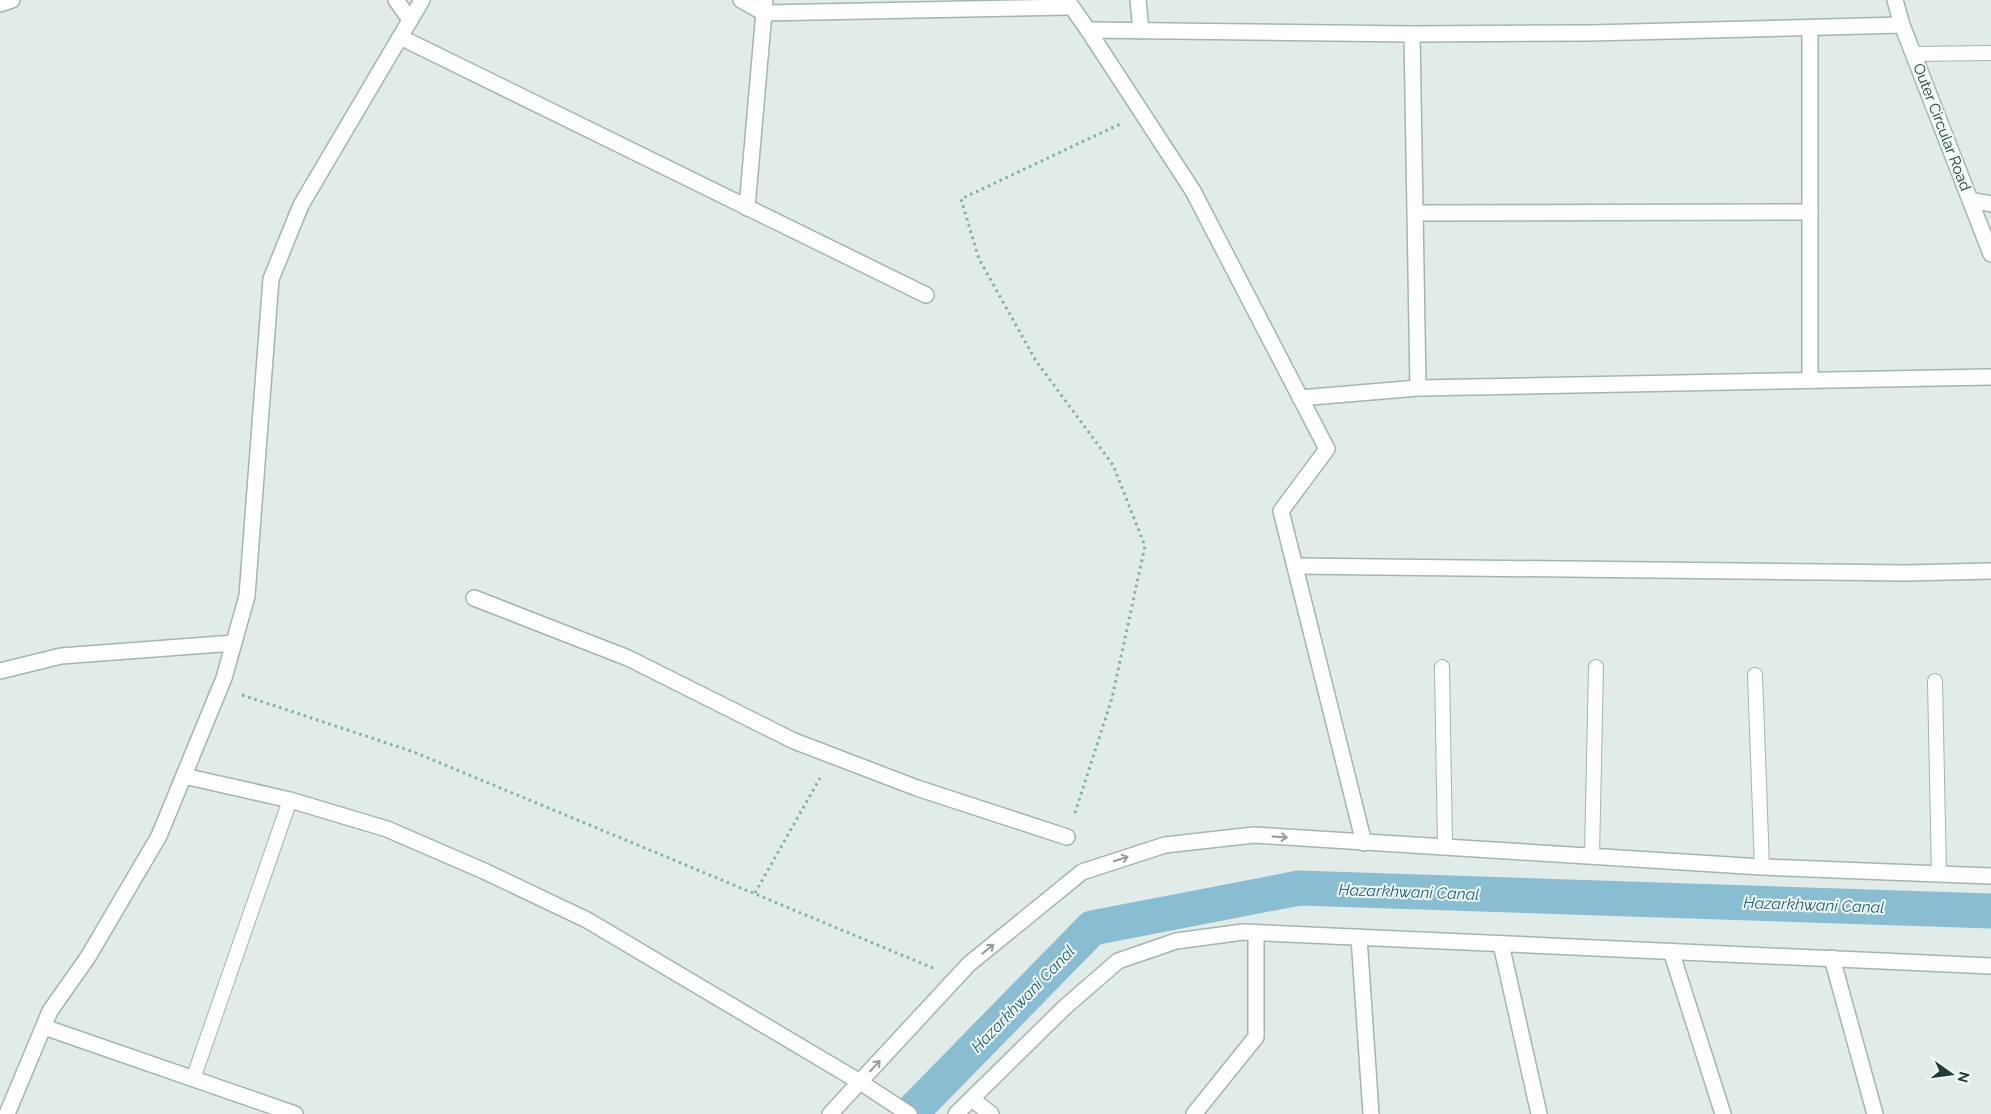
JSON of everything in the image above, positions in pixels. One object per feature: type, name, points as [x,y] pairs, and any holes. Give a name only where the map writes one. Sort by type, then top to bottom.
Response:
[{"type":"street","points":[[0,4],[12,0]]},
{"type":"street","points":[[396,0],[410,20]]},
{"type":"street","points":[[7,1114],[50,1012],[88,957],[159,836],[220,687],[247,596],[271,280],[301,205],[422,0]]},
{"type":"street","points":[[741,0],[765,6],[1069,3],[1193,191],[1327,449],[1281,511],[1364,843]]},
{"type":"street","points":[[1138,0],[1141,31]]},
{"type":"street","name":"Outer Circular Road","points":[[1895,0],[1902,25],[1991,254]]},
{"type":"street","points":[[748,208],[765,6]]},
{"type":"street","points":[[1088,30],[1412,34],[1591,33],[1902,25]]},
{"type":"street","points":[[1810,28],[1810,380]]},
{"type":"street","points":[[1412,34],[1418,388]]},
{"type":"street","points":[[400,37],[926,294]]},
{"type":"street","points":[[1970,200],[1991,204]]},
{"type":"street","points":[[1415,213],[1810,212]]},
{"type":"street","points":[[1300,398],[1418,388],[1991,377]]},
{"type":"street","points":[[1295,566],[1886,573],[1991,572]]},
{"type":"street","points":[[474,598],[628,658],[794,741],[917,788],[1067,837]]},
{"type":"street","points":[[0,671],[61,656],[234,643]]},
{"type":"street","points":[[184,776],[290,800],[387,829],[484,871],[588,920],[861,1082],[909,1114]]},
{"type":"street","points":[[830,1114],[969,964],[1082,872],[1165,844],[1244,836],[1762,867],[1991,876]]},
{"type":"street","points":[[1194,1114],[1256,1037],[1256,933]]},
{"type":"street","points":[[956,1114],[1065,1007],[1118,961],[1176,941],[1256,933],[1991,966]]},
{"type":"street","points":[[1359,937],[1371,1114]]},
{"type":"street","points":[[1501,944],[1539,1114]]},
{"type":"street","points":[[1671,951],[1723,1114]]},
{"type":"street","points":[[1832,958],[1875,1114]]},
{"type":"street","points":[[44,1027],[295,1114]]},
{"type":"street","points":[[972,1098],[991,1114]]},
{"type":"lane","points":[[1913,54],[1991,53]]},
{"type":"lane","points":[[1442,667],[1445,847]]},
{"type":"lane","points":[[1592,856],[1596,667]]},
{"type":"lane","points":[[1755,675],[1762,867]]},
{"type":"lane","points":[[1935,681],[1939,874]]},
{"type":"lane","points":[[193,1079],[290,800]]},
{"type":"path","points":[[1067,837],[1112,698],[1145,546],[1113,465],[1036,361],[979,259],[961,199],[1142,113]]},
{"type":"path","points":[[220,687],[414,752],[957,978]]},
{"type":"path","points":[[755,893],[833,756]]},
{"type":"waterway","name":"Hazarkhwani Canal","points":[[910,1114],[1092,928],[1299,888],[1991,911]]}]
